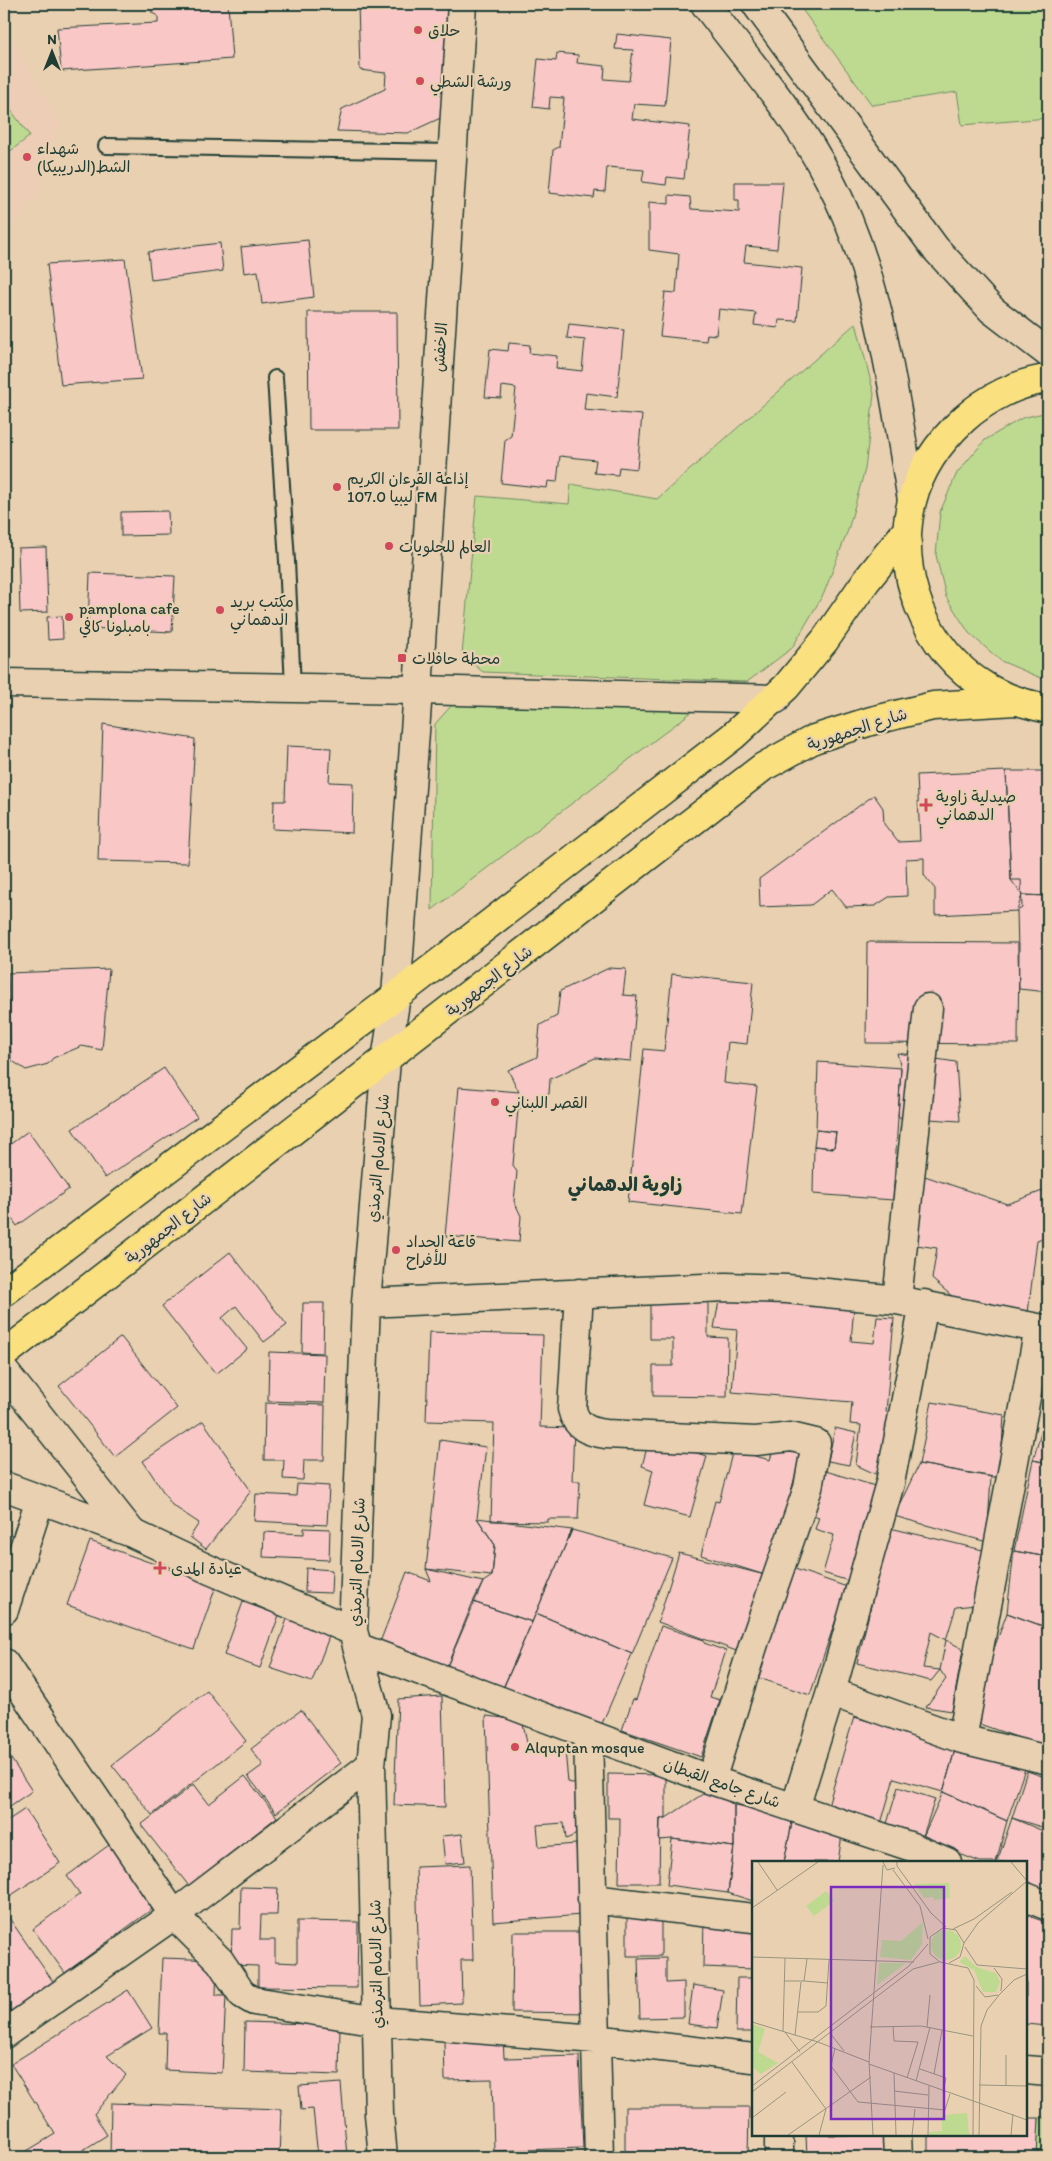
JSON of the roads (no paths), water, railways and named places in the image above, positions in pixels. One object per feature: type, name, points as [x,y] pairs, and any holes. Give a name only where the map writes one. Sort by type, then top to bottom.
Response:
[{"type":"main road","points":[[1048,379],[1006,391],[974,410],[947,435],[926,466],[912,500],[907,530],[907,562],[914,592],[925,621],[941,647],[962,669],[987,688],[1015,701],[1048,709]]},
{"type":"main road","points":[[4,1292],[396,996],[725,742],[776,699],[825,640],[866,581],[907,530]]},
{"type":"main road","name":"شارع الجمهورية","points":[[4,1354],[763,767],[814,739],[871,721],[933,706],[1015,701]]},
{"type":"street","name":"الاخفش","points":[[396,996],[418,690],[462,4]]},
{"type":"street","points":[[705,4],[806,138],[830,180],[848,220],[872,291],[885,350],[912,500]]},
{"type":"street","points":[[756,4],[934,248],[992,310],[1048,353]]},
{"type":"street","points":[[4,683],[418,690],[776,699]]},
{"type":"street","name":"شارع الامام الترمذي","points":[[383,2157],[379,2114],[371,1764],[376,1715],[355,1639],[366,1302],[386,1060],[396,996]]},
{"type":"street","points":[[897,1300],[928,1008]]},
{"type":"street","points":[[366,1302],[726,1287],[787,1289],[924,1304],[1044,1329],[962,1739]]},
{"type":"street","points":[[579,1294],[572,1409],[574,1418],[587,1431],[606,1434],[756,1441],[791,1437],[816,1443],[808,1488],[755,1640],[711,1780]]},
{"type":"street","points":[[795,1808],[831,1692],[890,1483],[924,1304]]},
{"type":"street","points":[[4,1371],[132,1533]]},
{"type":"street","name":"شارع جامع القبطان","points":[[4,1486],[132,1533],[355,1639],[588,1734],[711,1780],[795,1808],[911,1854],[942,1861]]},
{"type":"street","points":[[4,1610],[40,1499]]},
{"type":"street","points":[[4,1663],[174,1915],[220,1961],[242,1994],[254,2001],[378,2021],[595,2040],[752,2058]]},
{"type":"street","points":[[831,1692],[962,1739],[1048,1760]]},
{"type":"street","points":[[588,1734],[599,2157]]},
{"type":"street","points":[[4,2034],[174,1915],[371,1764]]},
{"type":"street","points":[[592,1899],[752,1918]]},
{"type":"street","points":[[1027,2070],[1048,2072]]},
{"type":"street","points":[[779,2136],[779,2157]]},
{"type":"street","points":[[897,2136],[898,2157]]},
{"type":"lane","points":[[106,146],[452,152]]},
{"type":"lane","points":[[274,378],[288,561],[293,688]]},
{"type":"place","name":"حلاق","points":[[418,30]]},
{"type":"place","name":"ورشة الشطي","points":[[420,81]]},
{"type":"place","name":"شهداء الشط(الدريبيكا)","points":[[27,157]]},
{"type":"place","name":"إذاعة القرءان الكريم ليبيا 107.0 FM","points":[[337,487]]},
{"type":"place","name":"العالم للحلويات","points":[[389,546]]},
{"type":"place","name":"مكتب بريد الدهماني","points":[[220,610]]},
{"type":"place","name":"pamplona cafe بامبلونا كافي","points":[[69,617]]},
{"type":"place","name":"محطة حافلات","points":[[402,658]]},
{"type":"place","name":"صيدلية زاوية الدهماني","points":[[926,805]]},
{"type":"place","name":"القصر اللبناني","points":[[495,1102]]},
{"type":"place","name":"قاعة الحداد للأفراح","points":[[396,1250]]},
{"type":"place","name":"عيادة المدى","points":[[160,1568]]},
{"type":"place","name":"Alquptan mosque","points":[[515,1747]]},
{"type":"district","name":"زاوية الدهماني","points":[[625,1184]]}]
